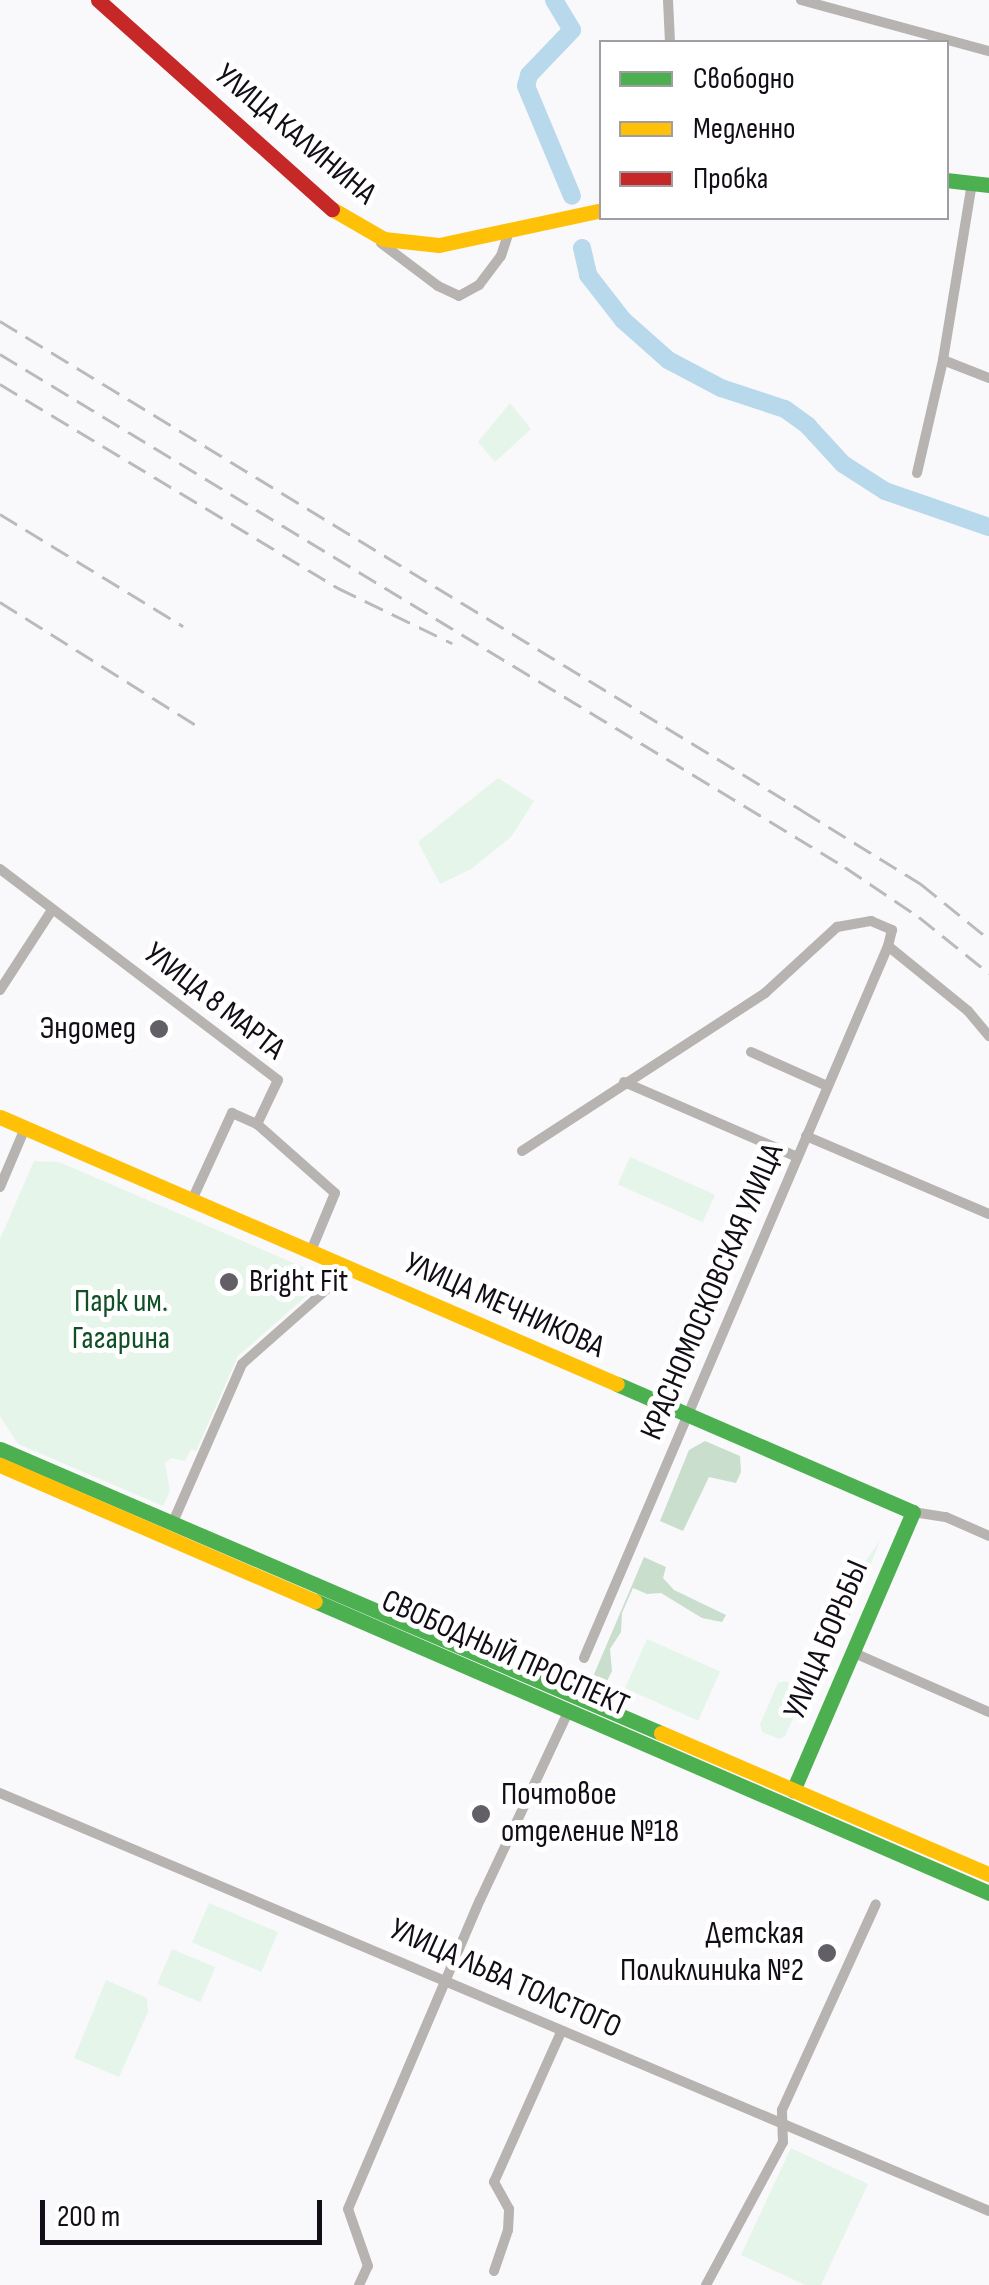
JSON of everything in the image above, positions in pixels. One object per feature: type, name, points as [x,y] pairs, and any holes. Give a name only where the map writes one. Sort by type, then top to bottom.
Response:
[{"type":"main road","name":"УЛИЦА КАЛИНИНА","points":[[98,0],[336,213],[364,230],[406,244],[438,245],[599,211]]},
{"type":"main road","points":[[949,180],[989,186]]},
{"type":"main road","name":"УЛИЦА МЕЧНИКОВА","points":[[0,1118],[913,1512]]},
{"type":"main road","name":"СВОБОДНЫЙ ПРОСПЕКТ","points":[[0,1449],[568,1712],[989,1893]]},
{"type":"main road","name":"СВОБОДНЫЙ ПРОСПЕКТ","points":[[0,1465],[170,1528],[577,1696],[989,1874]]},
{"type":"main road","name":"УЛИЦА БОРЬБЫ","points":[[793,1790],[913,1512]]},
{"type":"main road","points":[[568,1712],[577,1696]]},
{"type":"street","points":[[668,0],[670,40]]},
{"type":"street","points":[[801,0],[948,40]]},
{"type":"street","points":[[949,40],[989,51]]},
{"type":"street","points":[[917,473],[943,360],[972,183]]},
{"type":"street","points":[[364,230],[438,286],[460,296],[479,285],[501,256],[508,232]]},
{"type":"street","points":[[943,360],[989,378]]},
{"type":"street","name":"УЛИЦА 8 МАРТА","points":[[0,869],[278,1080],[257,1124]]},
{"type":"street","points":[[0,990],[52,910]]},
{"type":"street","points":[[522,1151],[765,993],[837,927],[871,920],[892,930],[888,946],[968,1012],[989,1036]]},
{"type":"street","name":"КРАСНОМОСКОВСКАЯ УЛИЦА","points":[[584,1658],[888,946]]},
{"type":"street","points":[[751,1052],[828,1086]]},
{"type":"street","points":[[624,1082],[797,1158]]},
{"type":"street","points":[[192,1200],[232,1113],[257,1124],[335,1194],[311,1251]]},
{"type":"street","points":[[0,1186],[25,1128]]},
{"type":"street","points":[[806,1136],[989,1214]]},
{"type":"street","points":[[170,1528],[242,1364],[351,1268]]},
{"type":"street","name":"УЛИЦА МЕЧНИКОВА","points":[[913,1512],[946,1517],[989,1536]]},
{"type":"street","points":[[852,1652],[989,1712]]},
{"type":"street","points":[[360,2285],[368,2266],[348,2210],[445,1980],[568,1712]]},
{"type":"street","name":"УЛИЦА ЛЬВА ТОЛСТОГО","points":[[0,1793],[989,2210]]},
{"type":"street","points":[[706,2285],[783,2142],[782,2110],[876,1904]]},
{"type":"street","points":[[494,2271],[508,2230],[509,2209],[494,2182],[562,2032]]},
{"type":"green space","points":[[510,403],[531,429],[495,462],[478,442]]},
{"type":"green space","points":[[498,778],[534,801],[511,837],[471,869],[440,884],[418,842]]},
{"type":"green space","points":[[630,1157],[715,1195],[703,1222],[618,1184]]},
{"type":"green space","name":"Парк им. Гагарина","points":[[34,1161],[59,1162],[319,1274],[321,1283],[238,1356],[196,1451],[191,1449],[185,1461],[171,1458],[165,1463],[170,1491],[163,1506],[18,1444],[0,1416],[0,1239]]},
{"type":"green space","points":[[705,1441],[740,1456],[741,1472],[736,1483],[709,1477],[683,1531],[660,1521],[689,1450]]},
{"type":"green space","points":[[880,1541],[839,1642],[822,1634],[825,1628],[833,1629],[842,1611],[837,1604],[840,1596]]},
{"type":"green space","points":[[644,1557],[666,1567],[663,1578],[674,1590],[726,1615],[722,1622],[702,1618],[661,1593],[647,1594],[633,1588],[622,1613],[621,1632],[610,1649],[612,1671],[605,1685],[592,1679]]},
{"type":"green space","points":[[647,1639],[720,1672],[698,1721],[625,1688]]},
{"type":"green space","points":[[786,1681],[800,1688],[803,1696],[785,1736],[779,1739],[762,1732],[760,1724],[778,1683]]},
{"type":"green space","points":[[209,1903],[278,1932],[261,1972],[192,1943]]},
{"type":"green space","points":[[172,1949],[215,1967],[200,2002],[157,1984]]},
{"type":"green space","points":[[106,1980],[147,1998],[148,2012],[119,2077],[74,2058]]},
{"type":"green space","points":[[791,2148],[868,2184],[821,2285],[805,2285],[741,2255]]},
{"type":"waterway","points":[[554,0],[572,30],[529,75],[526,86],[572,196]]},
{"type":"waterway","points":[[582,248],[588,275],[623,320],[668,360],[721,388],[785,409],[808,426],[843,464],[885,491],[989,527]]},
{"type":"railway","points":[[0,321],[921,884],[989,939]]},
{"type":"railway","points":[[0,354],[845,867],[919,917],[989,973]]},
{"type":"railway","points":[[0,384],[338,588],[452,643]]},
{"type":"railway","points":[[0,514],[183,626]]},
{"type":"railway","points":[[0,602],[201,728]]},
{"type":"traffic: fast","points":[[949,180],[989,185]]},
{"type":"traffic: fast","points":[[617,1384],[913,1512],[793,1790]]},
{"type":"traffic: fast","points":[[0,1449],[661,1733]]},
{"type":"traffic: fast","points":[[315,1601],[989,1893]]},
{"type":"traffic: slow","points":[[332,209],[384,239],[439,245],[599,211]]},
{"type":"traffic: slow","points":[[0,1117],[617,1384]]},
{"type":"traffic: slow","points":[[0,1465],[315,1601]]},
{"type":"traffic: slow","points":[[661,1733],[989,1874]]},
{"type":"traffic: jam","points":[[98,0],[332,209]]},
{"type":"place","name":"Эндомед","points":[[159,1029]]},
{"type":"place","name":"Bright Fit","points":[[229,1282]]},
{"type":"place","name":"Почтовое отделение №18","points":[[481,1814]]},
{"type":"place","name":"Детская Поликлиника №2","points":[[827,1953]]}]
